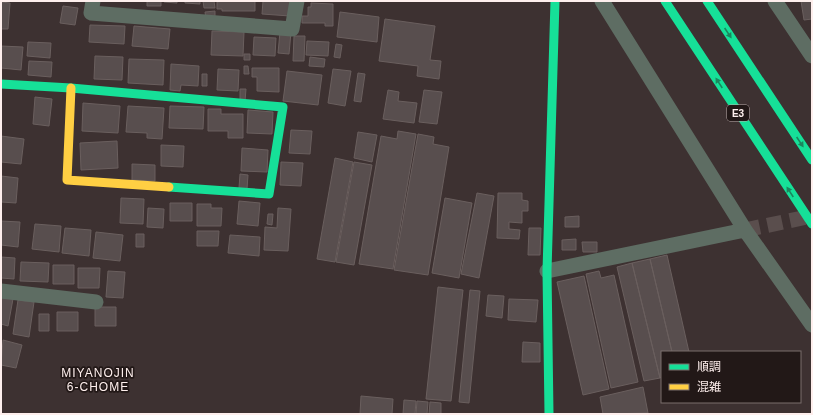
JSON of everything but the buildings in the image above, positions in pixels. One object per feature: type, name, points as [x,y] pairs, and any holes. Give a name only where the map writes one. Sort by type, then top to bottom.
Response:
[{"type":"main road","points":[[549,414],[547,271],[555,1]]},
{"type":"main road","name":"E3","points":[[665,1],[812,224]]},
{"type":"main road","points":[[707,1],[812,160]]},
{"type":"main road","points":[[1,84],[71,88],[283,108],[269,194],[67,180],[71,88]]},
{"type":"street","points":[[93,1],[91,13],[292,29],[297,1]]},
{"type":"street","points":[[602,1],[745,230],[812,325]]},
{"type":"street","points":[[775,1],[812,56]]},
{"type":"street","points":[[547,271],[745,230]]},
{"type":"street","points":[[1,291],[96,302]]},
{"type":"tunnel","points":[[745,230],[812,216]]},
{"type":"traffic: fast","points":[[549,414],[547,271],[555,1]]},
{"type":"traffic: fast","points":[[665,1],[812,224]]},
{"type":"traffic: fast","points":[[707,1],[812,160]]},
{"type":"traffic: fast","points":[[1,84],[71,88],[283,107],[269,194],[169,187]]},
{"type":"traffic: slow","points":[[71,88],[67,180],[169,187]]},
{"type":"district","name":"MIYANOJIN 6-CHOME","points":[[98,380]]}]
